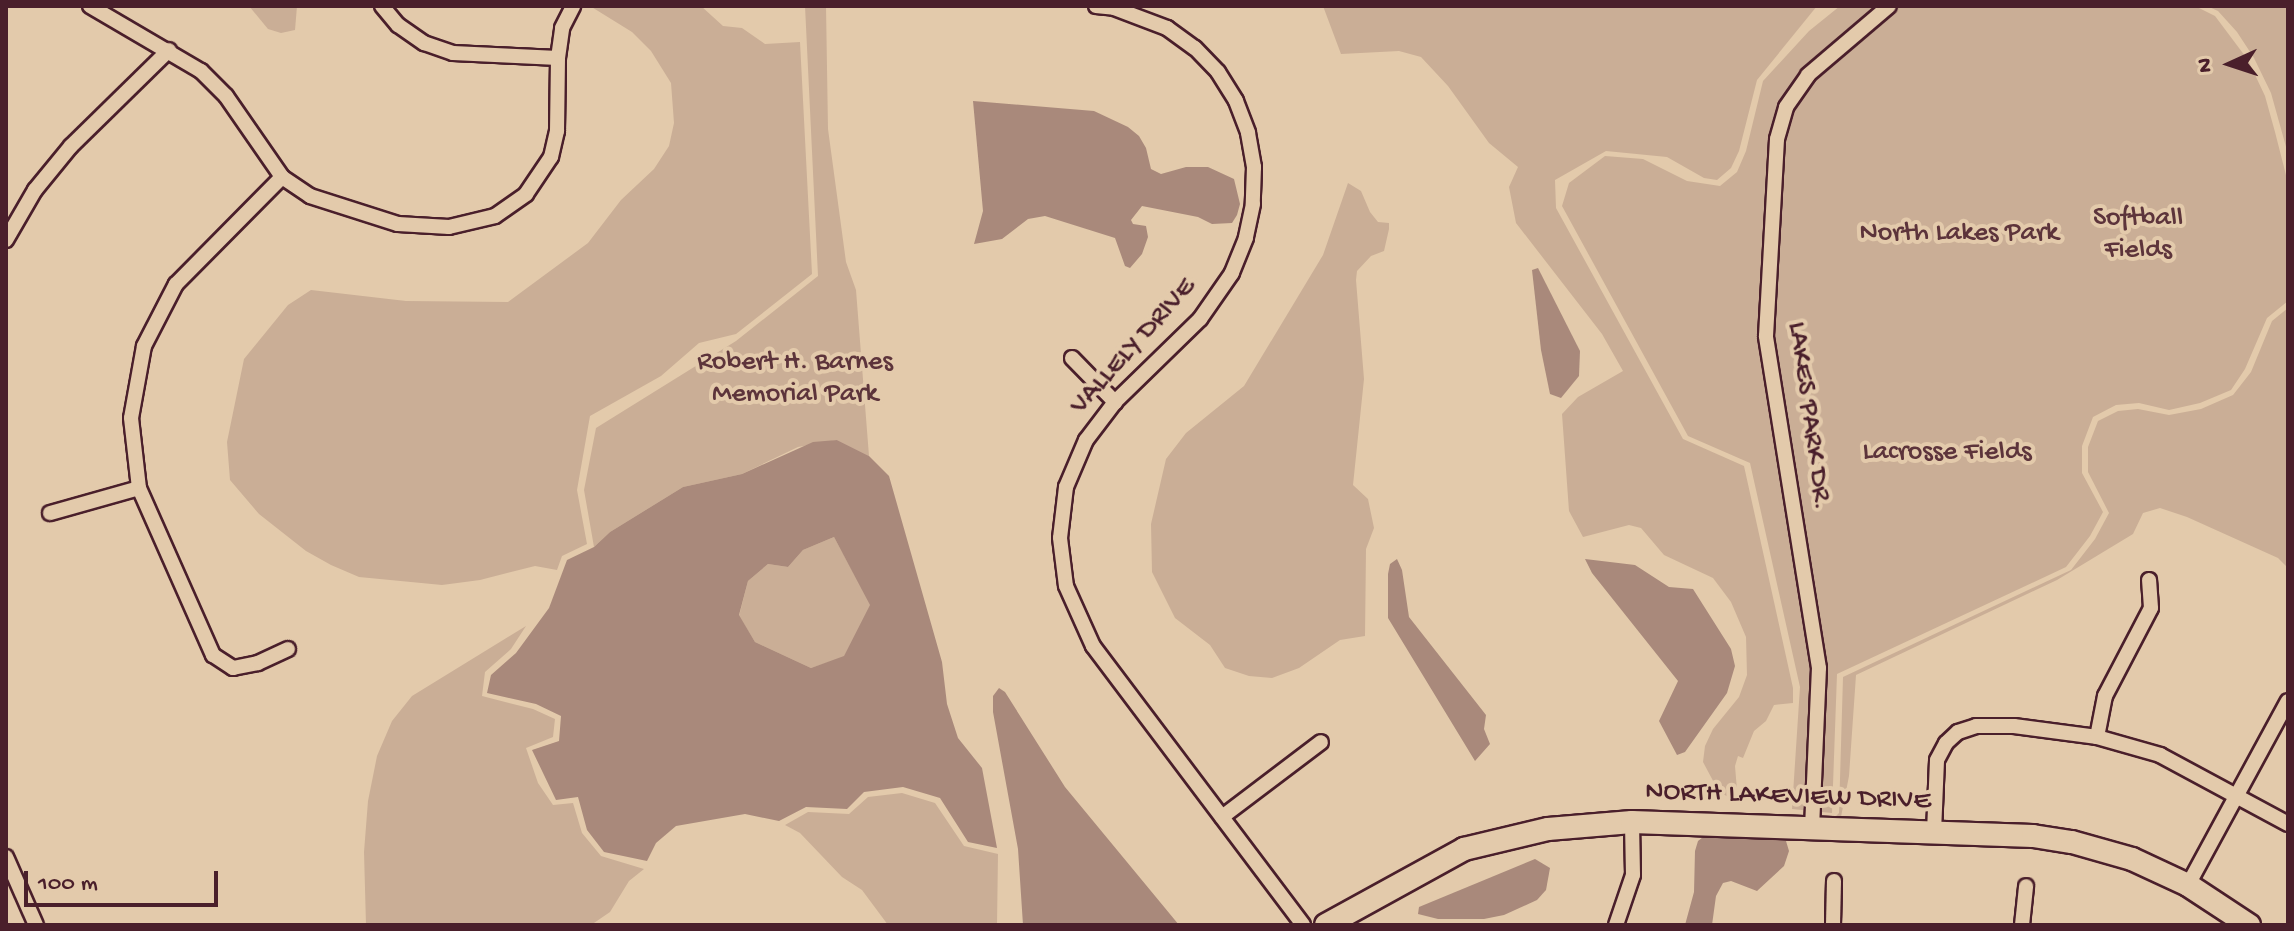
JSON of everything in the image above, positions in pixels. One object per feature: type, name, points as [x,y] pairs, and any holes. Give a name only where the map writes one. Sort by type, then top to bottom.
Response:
[{"type":"street","points":[[90,6],[201,71],[226,96],[282,177],[310,196],[398,224],[449,227],[495,216],[526,194],[551,157],[557,131],[558,58],[562,28],[573,6]]},
{"type":"street","points":[[382,6],[398,25],[424,43],[453,53],[558,58]]},
{"type":"street","name":"VALLELY DRIVE","points":[[1096,6],[1114,8],[1167,28],[1195,48],[1218,72],[1236,101],[1248,133],[1254,167],[1250,215],[1232,273],[1200,319],[1115,402],[1086,440],[1066,487],[1060,538],[1066,586],[1093,646],[1303,925]]},
{"type":"street","name":"LAKES PARK DR.","points":[[1812,828],[1819,668],[1766,336],[1777,139],[1786,107],[1808,75],[1889,6]]},
{"type":"street","points":[[6,240],[35,190],[71,146],[169,50]]},
{"type":"street","points":[[282,177],[176,284],[144,346],[131,418],[139,488],[213,655],[233,668],[258,663],[288,649]]},
{"type":"street","points":[[1072,358],[1115,402]]},
{"type":"street","points":[[50,513],[139,488]]},
{"type":"street","points":[[2097,737],[2105,696],[2151,608],[2149,580]]},
{"type":"street","points":[[2188,885],[2288,701]]},
{"type":"street","points":[[1934,832],[1937,760],[1946,743],[1958,732],[1976,726],[2014,726],[2097,737],[2160,755],[2288,824]]},
{"type":"street","points":[[1222,817],[1321,742]]},
{"type":"street","points":[[1616,925],[1633,875],[1632,822]]},
{"type":"street","name":"NORTH LAKEVIEW DRIVE","points":[[1326,925],[1464,849],[1548,829],[1632,822],[2033,836],[2072,842],[2132,859],[2188,885],[2249,925]]},
{"type":"street","points":[[6,857],[36,925]]},
{"type":"street","points":[[1833,925],[1834,881]]},
{"type":"street","points":[[2022,925],[2026,886]]},
{"type":"green space","points":[[249,6],[297,6],[295,30],[281,33],[268,29]]},
{"type":"green space","points":[[590,6],[701,6],[723,26],[742,28],[765,44],[800,42],[812,274],[736,334],[699,343],[661,376],[590,416],[577,490],[587,544],[562,556],[557,570],[535,566],[480,580],[442,585],[359,577],[331,565],[306,551],[259,514],[230,480],[227,442],[244,359],[288,305],[311,290],[406,301],[508,302],[588,243],[621,200],[654,169],[669,146],[674,123],[671,83],[651,51],[632,32]]},
{"type":"green space","name":"Robert H. Barnes Memorial Park","points":[[805,6],[826,6],[828,129],[846,262],[856,290],[869,456],[837,440],[798,447],[742,474],[683,487],[610,532],[594,547],[584,490],[596,428],[736,341],[818,276]]},
{"type":"green space","points":[[1323,6],[1817,6],[1757,80],[1739,151],[1731,168],[1717,180],[1704,178],[1667,157],[1606,151],[1555,180],[1556,208],[1683,439],[1744,466],[1793,688],[1793,703],[1774,705],[1766,721],[1754,731],[1743,758],[1738,756],[1735,766],[1738,802],[1719,792],[1703,762],[1705,746],[1713,729],[1739,697],[1747,675],[1746,637],[1731,602],[1713,578],[1664,555],[1641,528],[1629,525],[1583,537],[1569,511],[1562,414],[1578,397],[1623,371],[1602,334],[1516,223],[1509,187],[1518,167],[1489,143],[1448,86],[1421,57],[1399,51],[1341,54]]},
{"type":"green space","name":"North Lakes Park","points":[[1840,6],[2195,6],[2215,16],[2248,60],[2265,96],[2275,132],[2288,183],[2288,301],[2267,318],[2245,369],[2231,390],[2200,403],[2169,410],[2139,403],[2116,405],[2093,417],[2082,446],[2082,473],[2103,512],[2090,536],[2066,567],[1837,674],[1832,813],[1792,809],[1800,687],[1750,463],[1688,436],[1562,206],[1569,183],[1605,156],[1643,159],[1687,181],[1720,186],[1737,172],[1746,151],[1763,81],[1809,31]]},
{"type":"green space","points":[[2207,6],[2288,6],[2288,154],[2271,93],[2254,58],[2237,32],[2218,11]]},
{"type":"green space","points":[[1348,183],[1361,191],[1378,222],[1389,223],[1384,251],[1371,256],[1357,271],[1356,280],[1364,379],[1353,485],[1368,499],[1374,528],[1366,549],[1365,636],[1340,640],[1299,668],[1272,678],[1249,676],[1225,668],[1210,645],[1175,618],[1152,572],[1151,524],[1166,459],[1186,433],[1244,386],[1323,255]]},
{"type":"green space","points":[[2288,308],[2288,568],[2278,558],[2187,517],[2160,508],[2143,513],[2133,534],[2057,580],[1856,675],[1849,776],[1840,822],[1819,822],[1820,817],[1834,818],[1839,813],[1843,677],[2071,570],[2095,539],[2109,513],[2088,472],[2088,447],[2098,421],[2118,411],[2138,409],[2169,415],[2201,409],[2233,395],[2251,372],[2272,321]]},
{"type":"green space","points":[[834,537],[871,605],[844,657],[811,668],[755,642],[739,616],[748,581],[768,564],[788,567],[803,550]]},
{"type":"green space","points":[[526,626],[511,649],[485,672],[482,696],[533,709],[555,719],[553,737],[526,748],[538,783],[553,805],[573,803],[582,833],[601,856],[644,869],[629,881],[610,912],[591,925],[366,925],[364,852],[368,801],[377,756],[392,721],[412,696]]},
{"type":"green space","points":[[902,793],[935,803],[964,846],[998,854],[997,925],[888,925],[862,890],[842,877],[800,833],[785,825],[808,812],[849,814],[868,797]]},
{"type":"shaded area","points":[[973,101],[1094,111],[1128,127],[1139,136],[1146,148],[1151,169],[1161,174],[1186,167],[1208,167],[1234,179],[1240,204],[1237,215],[1232,223],[1212,224],[1198,217],[1142,206],[1131,220],[1133,224],[1146,226],[1148,237],[1142,254],[1130,268],[1125,266],[1115,238],[1045,216],[1028,219],[1002,239],[974,244],[983,211]]},
{"type":"shaded area","points":[[1538,268],[1580,351],[1579,376],[1561,398],[1550,394],[1541,350],[1532,270]]},
{"type":"shaded area","points":[[837,440],[869,456],[889,476],[942,662],[947,704],[958,738],[982,768],[997,848],[968,842],[940,798],[903,787],[864,792],[847,809],[806,807],[779,821],[745,814],[676,826],[656,843],[647,861],[604,852],[587,830],[578,797],[556,800],[532,750],[559,741],[561,716],[536,704],[487,693],[491,675],[516,653],[549,608],[567,560],[594,547],[610,532],[683,487],[742,474],[813,442]],"holes":[[[834,537],[870,605],[844,656],[811,668],[755,642],[739,615],[748,581],[768,564],[788,567],[803,550]]]},
{"type":"shaded area","points":[[1397,559],[1402,570],[1409,617],[1486,715],[1484,729],[1490,744],[1475,761],[1388,618],[1388,574],[1390,564]]},
{"type":"shaded area","points":[[1585,559],[1635,565],[1669,587],[1693,589],[1731,649],[1735,666],[1727,693],[1685,752],[1677,755],[1659,721],[1678,681],[1592,573]]},
{"type":"shaded area","points":[[999,688],[1005,692],[1065,787],[1179,925],[1023,925],[1018,849],[993,712],[993,696]]},
{"type":"shaded area","points":[[1707,834],[1786,841],[1789,851],[1784,866],[1757,891],[1731,881],[1723,883],[1716,896],[1712,925],[1685,925],[1694,892],[1695,851],[1698,841]]},
{"type":"shaded area","points":[[1535,859],[1550,868],[1546,890],[1537,900],[1504,915],[1484,919],[1438,919],[1418,914],[1419,907]]},
{"type":"park label","name":"Softball Fields","points":[[2138,235]]},
{"type":"park label","name":"Lacrosse Fields","points":[[1947,453]]}]
